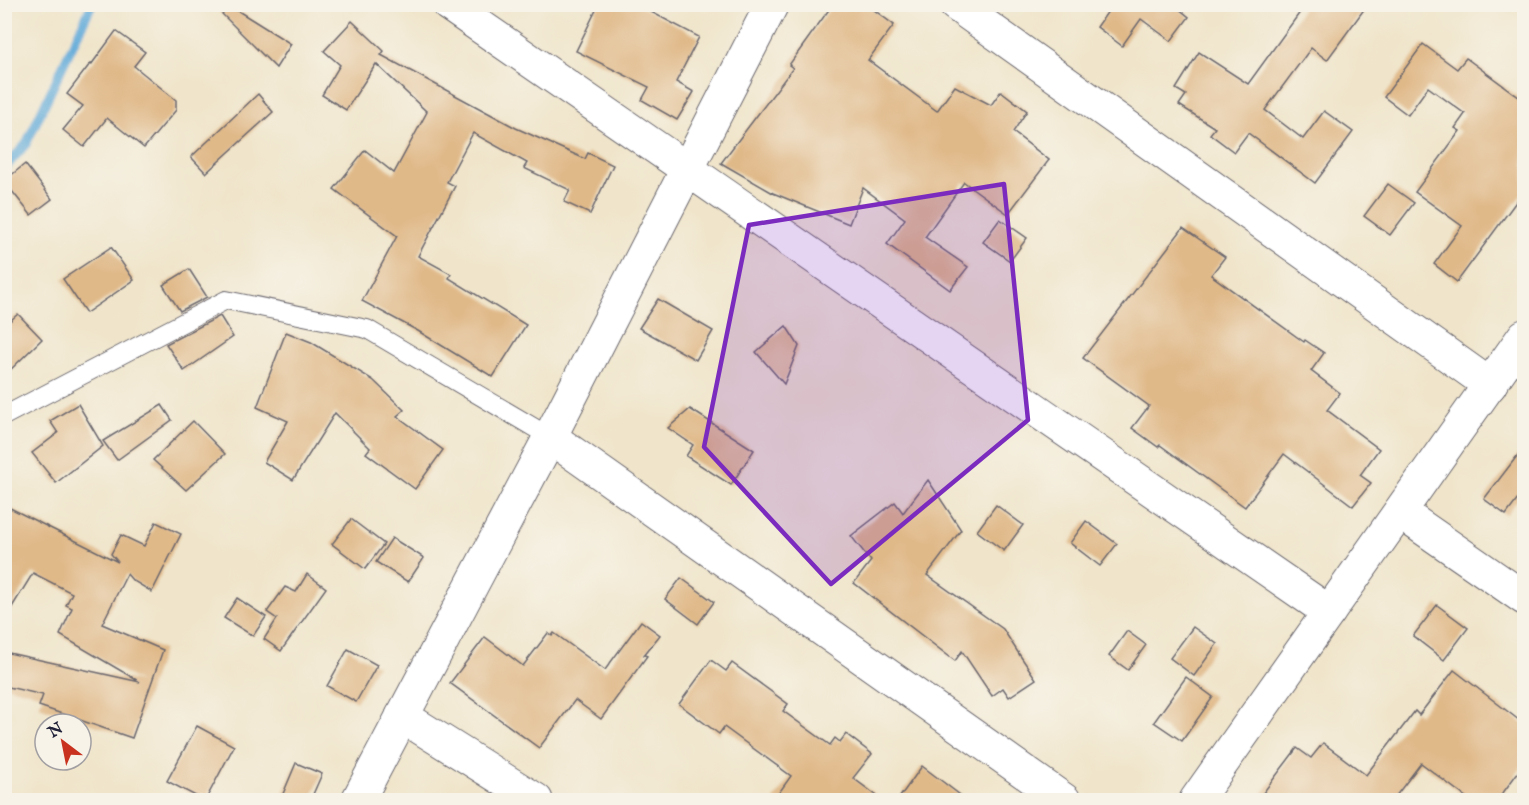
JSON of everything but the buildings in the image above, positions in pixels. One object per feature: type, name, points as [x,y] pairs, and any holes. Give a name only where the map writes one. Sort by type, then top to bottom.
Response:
[{"type":"street","points":[[448,4],[1329,612]]},
{"type":"street","points":[[358,801],[550,436],[772,4]]},
{"type":"street","points":[[955,4],[1490,385]]},
{"type":"street","points":[[1196,801],[1524,336]]},
{"type":"street","points":[[550,436],[1064,801]]},
{"type":"street","points":[[1400,512],[1524,598]]},
{"type":"street","points":[[402,716],[536,801]]},
{"type":"lane","points":[[4,416],[226,300],[367,329],[550,436]]},
{"type":"highlighted area","points":[[1004,184],[1028,420],[831,584],[704,447],[749,225]]},
{"type":"waterway","points":[[4,169],[26,144],[92,4]]}]
